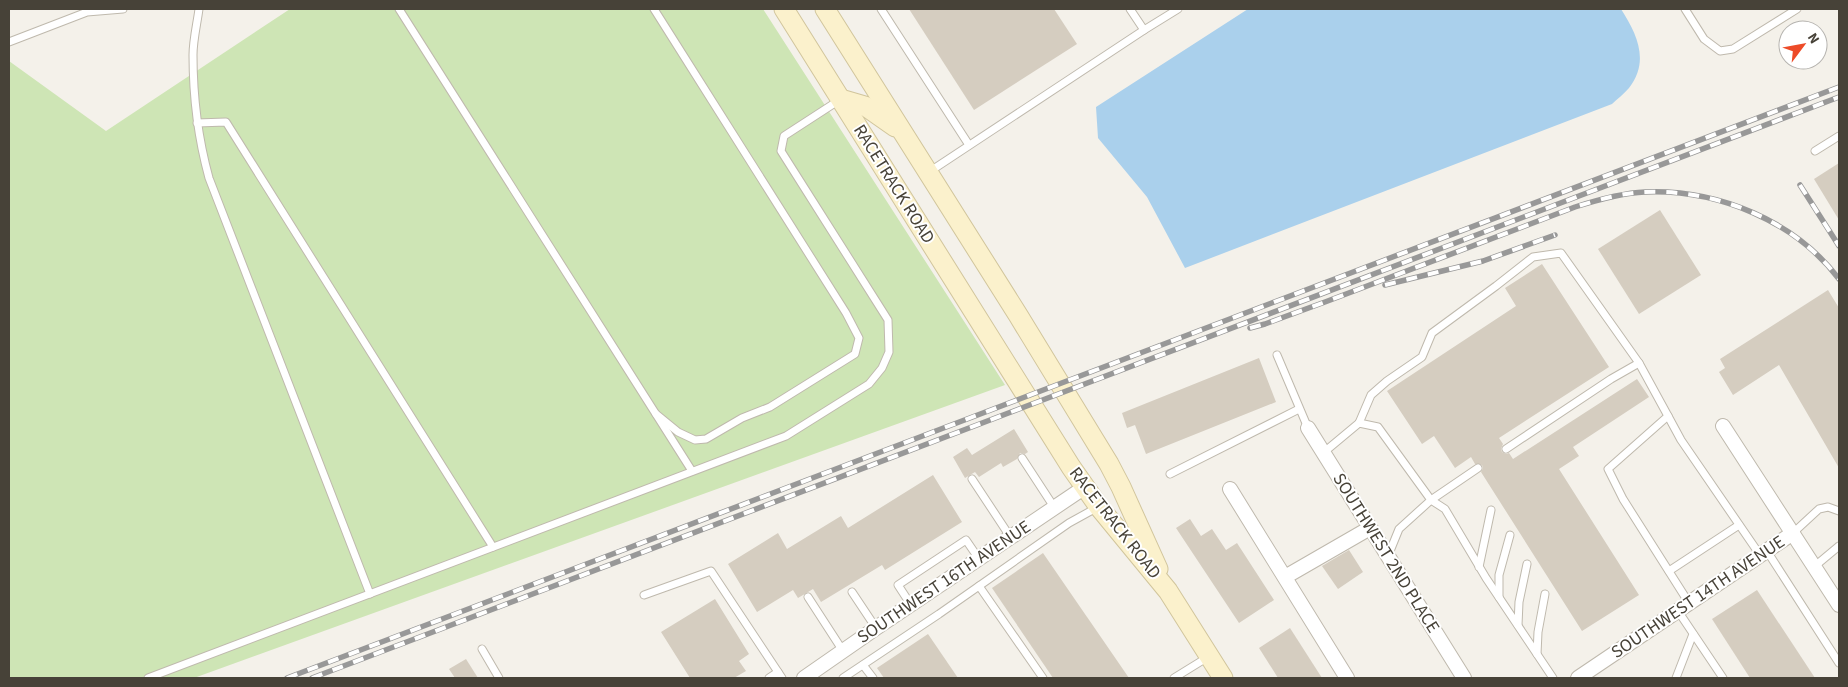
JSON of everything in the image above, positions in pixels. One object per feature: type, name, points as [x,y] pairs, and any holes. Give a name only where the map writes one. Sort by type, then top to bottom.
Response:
[{"type":"street","name":"RACETRACK ROAD","points":[[784,9],[1085,488],[1168,590]]},
{"type":"street","name":"RACETRACK ROAD","points":[[825,9],[1018,315],[1109,464],[1168,590]]},
{"type":"street","points":[[841,99],[865,106],[902,132]]},
{"type":"street","points":[[1723,426],[1839,605]]},
{"type":"street","name":"SOUTHWEST 2ND PLACE","points":[[1308,428],[1464,678]]},
{"type":"street","name":"SOUTHWEST 16TH AVENUE","points":[[812,676],[876,628],[1085,488]]},
{"type":"street","points":[[1230,489],[1346,678]]},
{"type":"street","points":[[1285,576],[1370,528]]},
{"type":"street","name":"SOUTHWEST 14TH AVENUE","points":[[1578,678],[1793,533]]},
{"type":"street","points":[[1168,590],[1223,678]]},
{"type":"lane","points":[[9,42],[88,12],[123,9]]},
{"type":"lane","points":[[199,9],[193,53],[195,104],[200,145],[209,178],[370,594]]},
{"type":"lane","points":[[399,9],[692,471]]},
{"type":"lane","points":[[654,9],[846,313],[859,338],[855,354],[770,408],[742,418],[706,439],[695,440],[678,432],[656,414]]},
{"type":"lane","points":[[882,9],[969,146]]},
{"type":"lane","points":[[1130,9],[1144,30]]},
{"type":"lane","points":[[928,173],[1178,9]]},
{"type":"lane","points":[[1685,9],[1704,39],[1720,52],[1734,49],[1797,9]]},
{"type":"lane","points":[[148,678],[786,436],[869,384],[882,368],[889,352],[888,320],[781,151],[784,136],[841,99]]},
{"type":"lane","points":[[197,123],[226,122],[493,547]]},
{"type":"lane","points":[[1815,150],[1839,136]]},
{"type":"lane","points":[[1323,453],[1359,424],[1371,395],[1387,381],[1422,357],[1432,333],[1533,257],[1562,253],[1639,362],[1681,440],[1739,524],[1763,553],[1839,663]]},
{"type":"lane","points":[[1277,355],[1308,428]]},
{"type":"lane","points":[[1506,449],[1639,362]]},
{"type":"lane","points":[[1170,474],[1299,409]]},
{"type":"lane","points":[[1668,416],[1608,469],[1623,498],[1669,571],[1693,634],[1722,678]]},
{"type":"lane","points":[[1359,424],[1378,426],[1430,500],[1445,510],[1479,568],[1553,678]]},
{"type":"lane","points":[[1022,458],[1054,507]]},
{"type":"lane","points":[[1388,557],[1399,529],[1430,500],[1478,468]]},
{"type":"lane","points":[[972,479],[1011,538]]},
{"type":"lane","points":[[1793,533],[1819,509],[1828,506],[1839,511]]},
{"type":"lane","points":[[843,678],[1070,523],[1099,507]]},
{"type":"lane","points":[[1479,568],[1491,510]]},
{"type":"lane","points":[[1669,571],[1739,524]]},
{"type":"lane","points":[[1499,598],[1499,575],[1510,535]]},
{"type":"lane","points":[[911,605],[898,585],[966,540],[979,559]]},
{"type":"lane","points":[[1814,566],[1839,546]]},
{"type":"lane","points":[[1518,626],[1519,602],[1527,564]]},
{"type":"lane","points":[[644,595],[711,571],[780,675],[769,678]]},
{"type":"lane","points":[[979,586],[1043,678]]},
{"type":"lane","points":[[852,592],[876,628]]},
{"type":"lane","points":[[1537,655],[1538,632],[1545,594]]},
{"type":"lane","points":[[808,597],[843,651]]},
{"type":"lane","points":[[1676,678],[1693,634]]},
{"type":"lane","points":[[482,649],[499,678]]},
{"type":"lane","points":[[1174,678],[1209,656]]},
{"type":"lane","points":[[863,665],[873,678]]},
{"type":"green space","points":[[290,9],[763,9],[1005,385],[194,678],[9,678],[9,61],[106,131]]},
{"type":"water","points":[[1248,9],[1621,9],[1636,38],[1640,58],[1639,68],[1629,88],[1612,104],[1185,268],[1147,197],[1098,138],[1096,107]]},
{"type":"building","points":[[909,9],[1054,9],[1077,44],[974,110]]},
{"type":"building","points":[[1839,163],[1839,220],[1814,179]]},
{"type":"building","points":[[1660,210],[1701,275],[1639,314],[1598,249]]},
{"type":"building","points":[[1542,264],[1609,367],[1499,438],[1503,444],[1502,452],[1509,453],[1513,459],[1637,379],[1649,397],[1573,447],[1579,456],[1559,469],[1639,595],[1582,631],[1481,472],[1482,465],[1475,464],[1471,457],[1455,468],[1434,436],[1422,444],[1387,391],[1516,306],[1505,288]]},
{"type":"building","points":[[1828,290],[1839,308],[1839,468],[1779,365],[1733,395],[1719,372],[1725,368],[1720,359]]},
{"type":"building","points":[[1259,358],[1276,402],[1146,454],[1135,425],[1127,428],[1122,413]]},
{"type":"building","points":[[1014,429],[1028,452],[1025,454],[1020,453],[1017,459],[1003,467],[1001,463],[979,477],[975,472],[965,478],[953,457],[967,448],[972,455]]},
{"type":"building","points":[[933,475],[962,522],[885,570],[882,565],[821,602],[813,589],[798,598],[793,590],[757,612],[728,564],[778,533],[787,549],[841,516],[848,528]]},
{"type":"building","points":[[1190,519],[1201,536],[1212,529],[1226,550],[1237,543],[1274,600],[1239,623],[1176,528]]},
{"type":"building","points":[[1349,550],[1363,572],[1338,589],[1322,566]]},
{"type":"building","points":[[1043,553],[1129,678],[1053,678],[992,588]]},
{"type":"building","points":[[1757,590],[1815,678],[1750,678],[1712,619]]},
{"type":"building","points":[[715,599],[749,654],[739,661],[746,671],[734,678],[690,678],[661,632]]},
{"type":"building","points":[[1290,628],[1322,678],[1278,678],[1259,648]]},
{"type":"building","points":[[928,634],[958,678],[884,678],[877,668]]},
{"type":"building","points":[[466,659],[478,678],[455,678],[449,669]]},
{"type":"railway","points":[[287,678],[1839,87]]},
{"type":"railway","points":[[312,678],[1839,97]]},
{"type":"railway","points":[[1800,185],[1839,246]]},
{"type":"railway","points":[[1250,328],[1325,302],[1575,207],[1609,197],[1645,192],[1672,192],[1700,196],[1727,203],[1753,213],[1778,225],[1800,241],[1821,258],[1839,279]]},
{"type":"railway","points":[[1385,285],[1483,261],[1555,235]]}]
